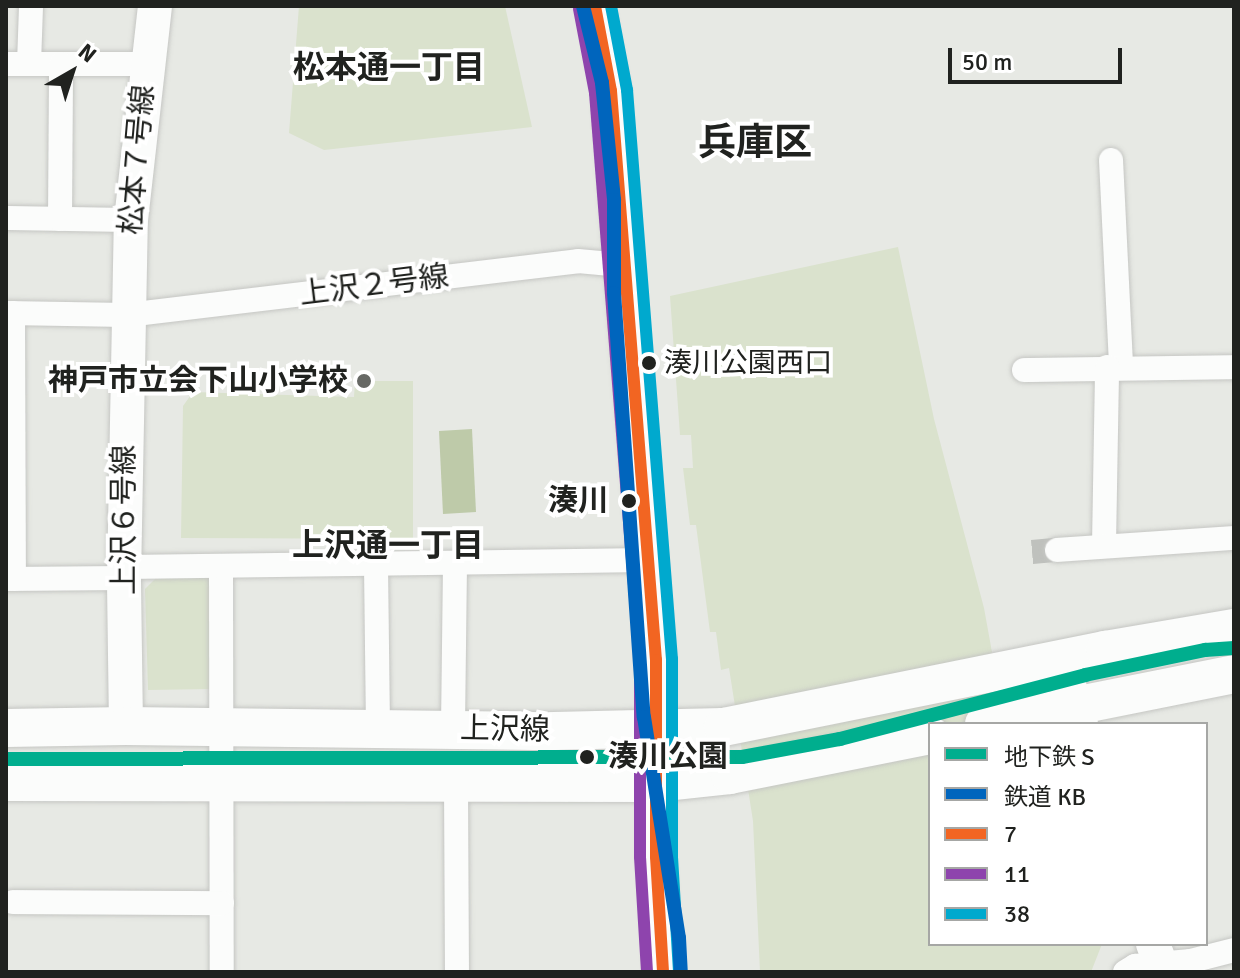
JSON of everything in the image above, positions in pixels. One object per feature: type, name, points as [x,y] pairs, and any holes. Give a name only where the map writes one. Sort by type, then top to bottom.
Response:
[{"type":"main road","name":"上沢線","points":[[6,728],[723,727],[1061,659],[1234,628]]},
{"type":"main road","points":[[1005,722],[1078,715],[1234,674]]},
{"type":"main road","name":"上沢線","points":[[6,782],[655,783],[730,775],[928,735]]},
{"type":"street","points":[[31,6],[18,64],[147,64]]},
{"type":"street","name":"松本７号線","points":[[127,315],[131,220],[155,6]]},
{"type":"street","points":[[595,6],[611,91],[622,265],[656,660],[655,783],[663,972]]},
{"type":"street","points":[[60,219],[61,64]]},
{"type":"street","points":[[1104,545],[1114,367],[1111,160]]},
{"type":"street","points":[[6,218],[131,220]]},
{"type":"street","name":"上沢２号線","points":[[9,313],[127,315],[578,261],[622,265]]},
{"type":"street","points":[[9,313],[10,579],[221,566],[647,560]]},
{"type":"street","name":"上沢６号線","points":[[126,726],[127,315]]},
{"type":"street","points":[[1024,370],[1234,367]]},
{"type":"street","points":[[1057,550],[1234,538]]},
{"type":"street","points":[[453,728],[455,564]]},
{"type":"street","points":[[376,565],[378,728]]},
{"type":"street","points":[[221,566],[222,972]]},
{"type":"street","points":[[1061,659],[1078,715]]},
{"type":"street","points":[[456,785],[457,972]]},
{"type":"street","points":[[13,902],[222,903]]},
{"type":"street","points":[[1125,972],[1158,959],[1191,961],[1234,950]]},
{"type":"shaded area","points":[[299,6],[505,6],[532,127],[324,150],[289,133]]},
{"type":"shaded area","points":[[898,247],[934,419],[984,608],[1005,722],[928,722],[928,946],[1101,946],[1091,972],[760,972],[753,821],[729,668],[721,670],[716,632],[710,632],[696,525],[690,525],[683,468],[693,468],[691,435],[680,435],[670,296]]},
{"type":"shaded area","points":[[355,381],[413,381],[413,539],[181,538],[183,406],[193,392],[354,397]]},
{"type":"shaded area","points":[[472,429],[476,512],[443,514],[439,431]]},
{"type":"shaded area","points":[[162,572],[214,578],[212,689],[148,690],[145,589]]},
{"type":"tunnel","points":[[1032,552],[1057,550]]},
{"type":"metro line","name":"S","points":[[6,759],[742,757],[840,739],[1085,675],[1205,650],[1234,648]]},
{"type":"rail line","name":"KB","points":[[583,6],[602,83],[614,200],[614,293],[644,717],[679,938],[681,972]]},
{"type":"transit line","name":"7","points":[[595,6],[611,91],[656,660],[656,857],[663,972]]},
{"type":"transit line","name":"38","points":[[611,6],[627,90],[672,659],[672,857],[679,971]]},
{"type":"transit line","name":"11","points":[[579,9],[595,93],[640,661],[640,857],[647,972]]},
{"type":"place","name":"湊川公園西口","points":[[649,363]]},
{"type":"place","name":"神戸市立会下山小学校","points":[[364,381]]},
{"type":"place","name":"湊川","points":[[629,501]]},
{"type":"place","name":"湊川公園","points":[[587,757]]},
{"type":"district","name":"松本通一丁目","points":[[389,68]]},
{"type":"district","name":"兵庫区","points":[[755,143]]},
{"type":"district","name":"上沢通一丁目","points":[[388,546]]}]
